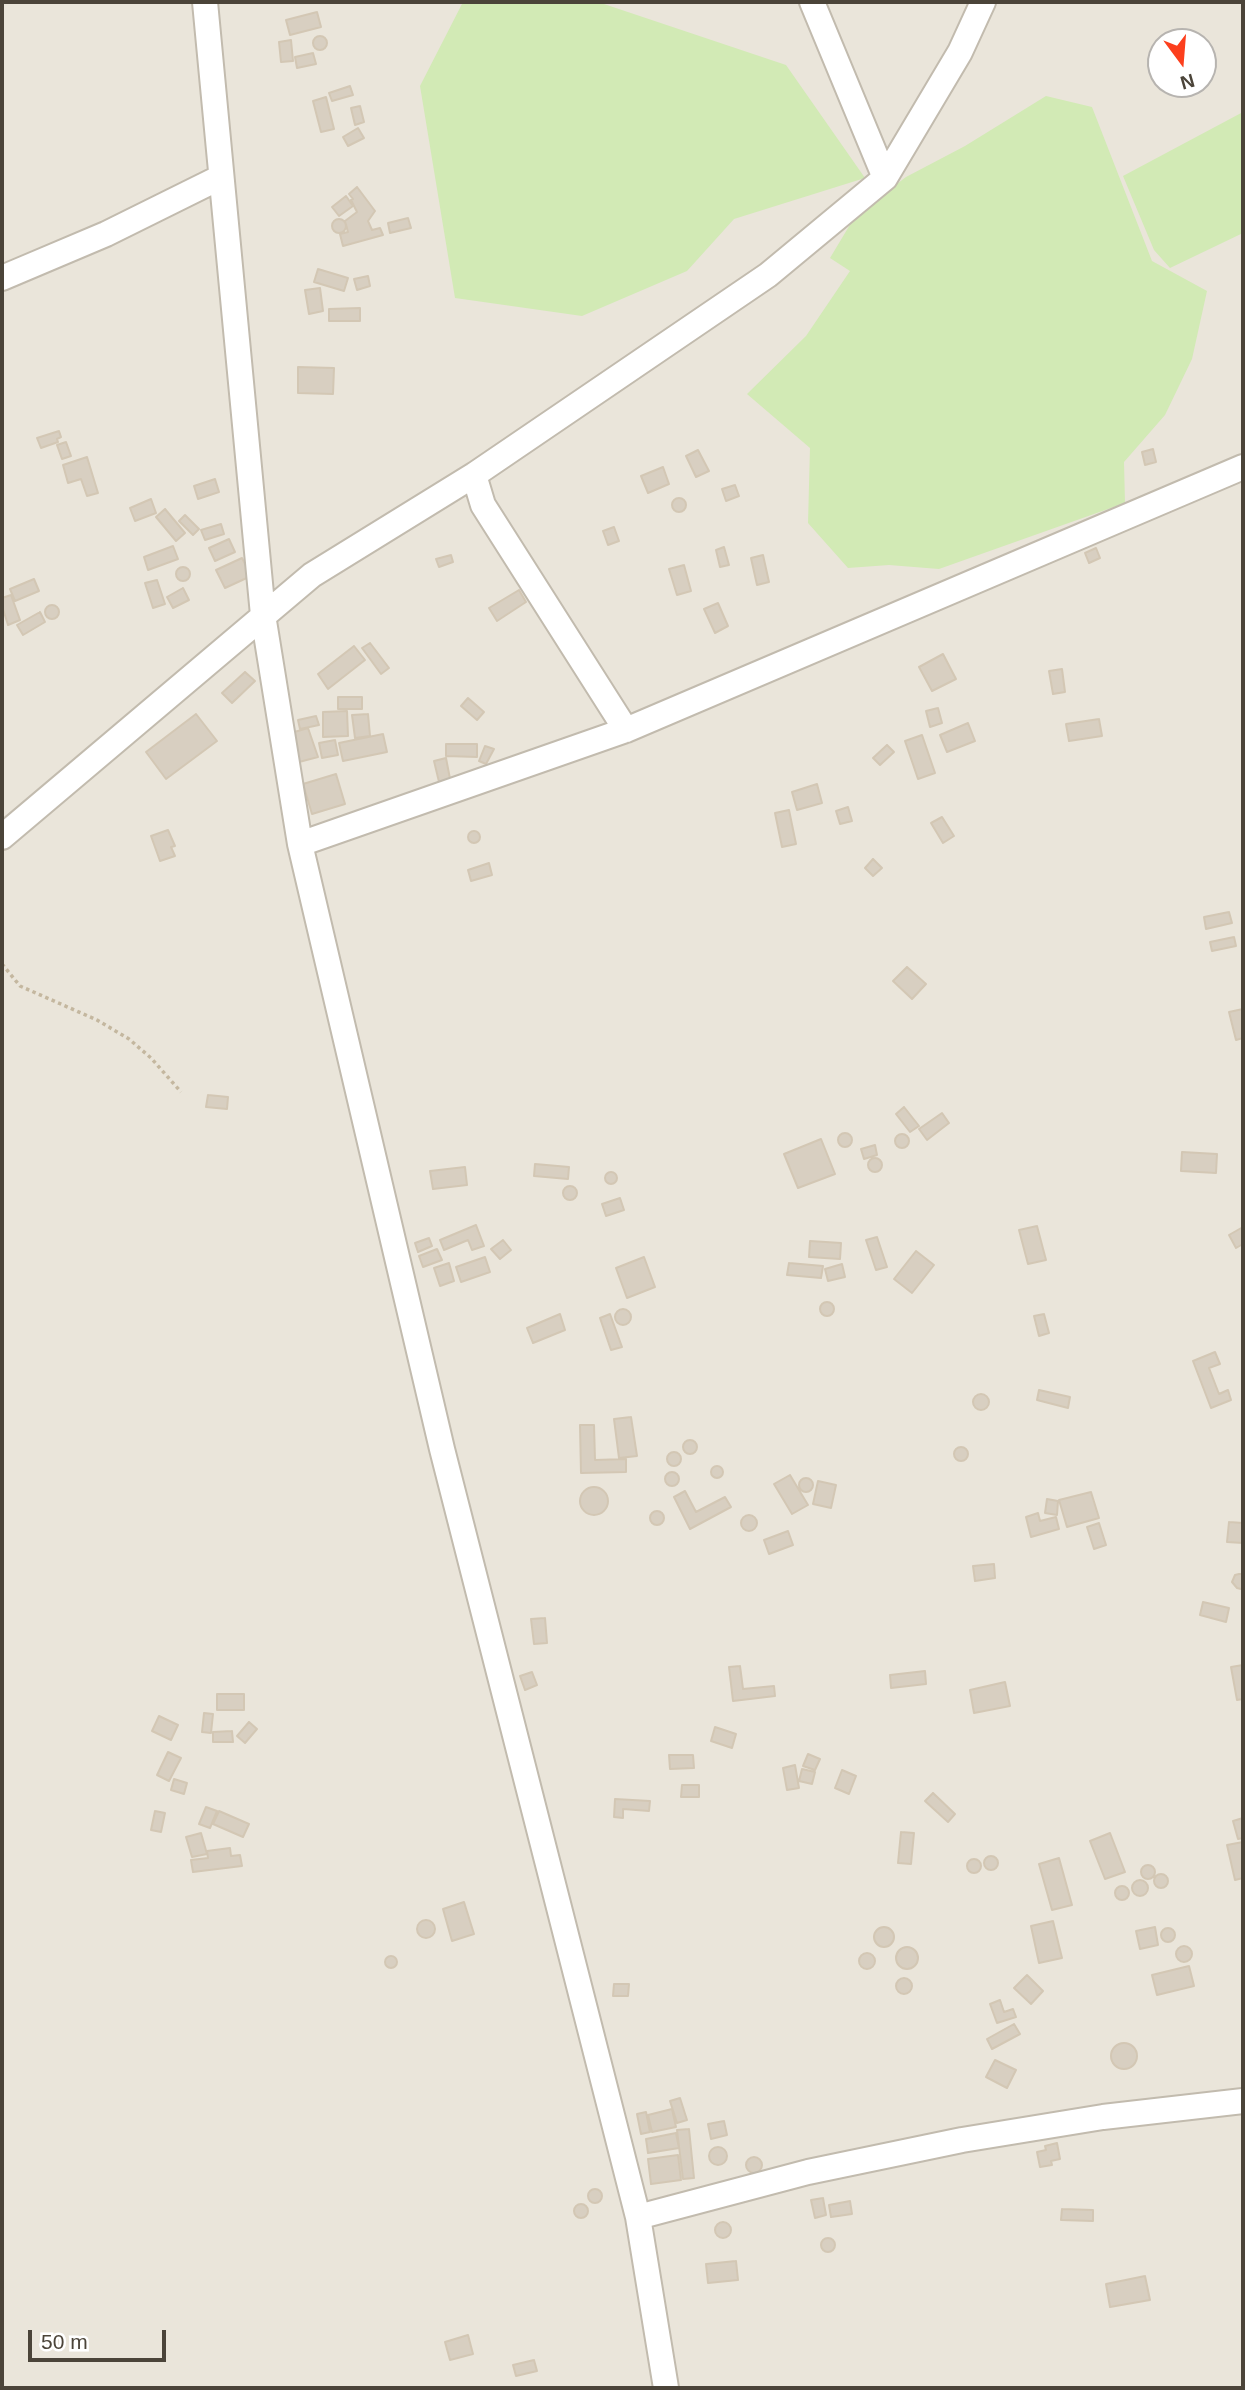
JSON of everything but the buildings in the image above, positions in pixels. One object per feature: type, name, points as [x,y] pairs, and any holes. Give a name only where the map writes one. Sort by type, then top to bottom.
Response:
[{"type":"street","points":[[205,2],[263,615],[300,844],[442,1449],[638,2217],[667,2388]]},
{"type":"street","points":[[812,2],[885,178]]},
{"type":"street","points":[[2,837],[312,575],[474,474],[768,275],[885,178],[960,52],[983,2]]},
{"type":"street","points":[[2,278],[106,234],[221,177]]},
{"type":"street","points":[[300,844],[626,730],[1243,467]]},
{"type":"street","points":[[474,474],[483,505],[626,730]]},
{"type":"street","points":[[638,2217],[808,2172],[962,2140],[1103,2117],[1243,2101]]},
{"type":"path","points":[[2,964],[20,986],[97,1020],[129,1039],[181,1092]]},
{"type":"shaded area","points":[[2,2],[1243,2],[1243,2388],[2,2388]]},
{"type":"green space","points":[[463,2],[598,2],[786,65],[865,178],[734,219],[687,271],[582,316],[455,298],[420,86]]},
{"type":"green space","points":[[1046,96],[1092,107],[1152,261],[1207,291],[1192,359],[1165,415],[1124,462],[1125,503],[939,569],[889,565],[848,568],[808,523],[810,448],[747,394],[806,336],[850,271],[830,258],[851,223],[906,177],[965,146]]},
{"type":"green space","points":[[1243,112],[1243,233],[1170,268],[1154,250],[1123,176]]}]
